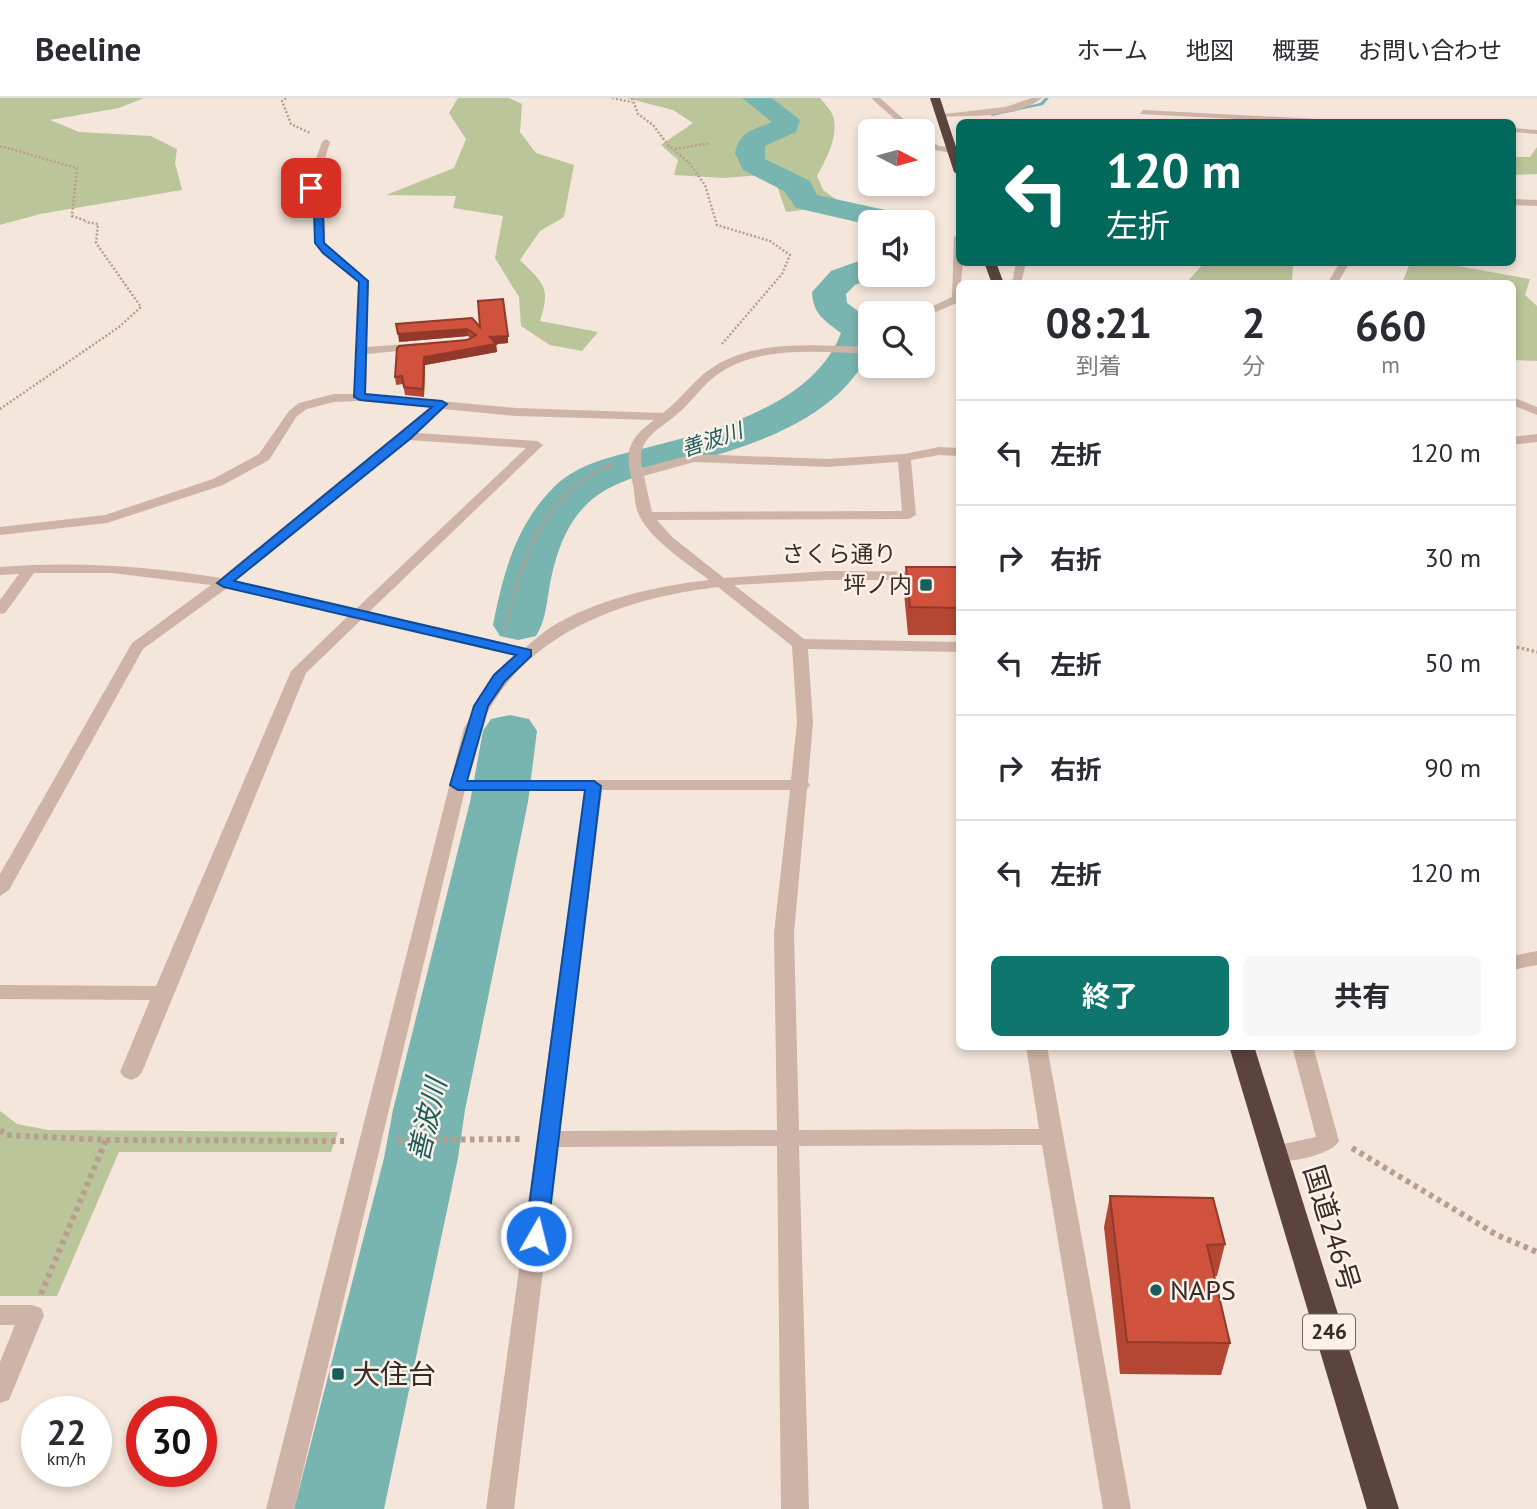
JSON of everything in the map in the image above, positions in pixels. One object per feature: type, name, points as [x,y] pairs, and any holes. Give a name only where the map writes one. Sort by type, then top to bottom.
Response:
[{"type":"highway","points":[[935,98],[956,151]]},
{"type":"highway","name":"国道246号","points":[[1242,1050],[1383,1509]]},
{"type":"street","points":[[875,98],[899,119]]},
{"type":"street","points":[[940,115],[1002,109],[1032,103],[1038,98]]},
{"type":"street","points":[[1146,119],[1141,108],[1293,119]]},
{"type":"street","points":[[1002,109],[1003,119]]},
{"type":"street","points":[[1516,130],[1537,132]]},
{"type":"street","points":[[326,142],[311,188],[318,208],[320,243],[363,281],[360,397]]},
{"type":"street","points":[[935,147],[956,151]]},
{"type":"street","points":[[1516,202],[1537,204]]},
{"type":"street","points":[[935,309],[956,299]]},
{"type":"street","points":[[362,351],[428,346]]},
{"type":"street","points":[[858,350],[787,349],[760,352],[743,357],[711,374],[674,411],[641,436],[635,447],[635,465],[646,516],[667,540],[800,644],[956,647]]},
{"type":"street","points":[[0,531],[107,519],[218,482],[264,457],[293,414],[303,406],[334,398],[360,397],[516,412],[663,417]]},
{"type":"street","points":[[1516,403],[1537,411]]},
{"type":"street","points":[[0,890],[137,646],[224,583],[442,404]]},
{"type":"street","points":[[131,1072],[299,671],[537,445],[406,436]]},
{"type":"street","points":[[1516,441],[1537,438]]},
{"type":"street","points":[[635,465],[694,458],[827,463],[904,458],[939,451],[956,452]]},
{"type":"street","points":[[646,516],[909,515],[904,458]]},
{"type":"street","points":[[0,610],[30,568]]},
{"type":"street","points":[[0,571],[30,568],[130,569],[224,583],[526,653]]},
{"type":"street","name":"さくら通り","points":[[280,1509],[458,785],[481,706],[499,678],[526,653],[560,629],[618,603],[671,588],[760,577],[956,576]]},
{"type":"street","points":[[795,1509],[790,1137],[784,933],[801,785],[804,722],[800,644]]},
{"type":"street","points":[[458,785],[801,785]]},
{"type":"street","points":[[500,1509],[594,786]]},
{"type":"street","points":[[1516,962],[1537,958]]},
{"type":"street","points":[[0,992],[163,993]]},
{"type":"street","points":[[1038,1050],[1117,1509]]},
{"type":"street","points":[[1274,1154],[1308,1149],[1328,1141],[1303,1050]]},
{"type":"street","points":[[549,1139],[1052,1137]]},
{"type":"street","points":[[0,1315],[32,1315],[0,1392]]},
{"type":"path","points":[[286,98],[282,101],[291,124],[326,142]]},
{"type":"path","points":[[612,98],[632,100],[635,110],[689,163],[705,185],[717,225],[770,241],[790,255],[782,274],[727,337],[707,367],[711,374]]},
{"type":"path","points":[[674,150],[710,143]]},
{"type":"path","points":[[0,146],[77,168],[72,216],[98,224]]},
{"type":"path","points":[[85,222],[98,224]]},
{"type":"path","points":[[0,410],[120,327],[141,307],[96,243],[98,224]]},
{"type":"path","points":[[504,633],[522,564],[537,530],[554,504],[581,479],[603,467],[635,465]]},
{"type":"path","points":[[1516,647],[1537,652]]},
{"type":"path","points":[[0,1130],[6,1136],[107,1140],[549,1139]]},
{"type":"path","points":[[32,1315],[107,1140]]},
{"type":"path","points":[[1308,1149],[1343,1143],[1487,1229],[1537,1252]]},
{"type":"green space","points":[[0,98],[144,98],[119,108],[50,120],[79,132],[151,136],[177,149],[175,163],[182,190],[40,214],[0,225]]},
{"type":"green space","points":[[458,98],[509,98],[522,104],[520,132],[536,153],[574,165],[564,217],[540,231],[520,260],[540,281],[545,293],[540,321],[598,332],[582,351],[550,345],[521,326],[519,297],[495,258],[503,216],[453,208],[456,196],[386,195],[454,168],[466,139],[449,113]]},
{"type":"green space","points":[[626,98],[820,98],[833,116],[834,132],[831,148],[817,176],[823,190],[844,205],[786,212],[773,174],[724,178],[674,175],[678,160],[661,145],[693,123],[673,110]]},
{"type":"green space","points":[[1537,147],[1537,174],[1516,175],[1516,157],[1530,157]]},
{"type":"green space","points":[[1201,266],[1293,266],[1292,280],[1189,280]]},
{"type":"green space","points":[[1409,266],[1458,266],[1530,279],[1525,295],[1537,306],[1537,361],[1516,360],[1516,280],[1403,280]]},
{"type":"green space","points":[[0,1111],[17,1124],[48,1130],[338,1132],[331,1152],[119,1152],[57,1296],[0,1296]]},
{"type":"building","points":[[503,299],[508,336],[490,337],[496,344],[424,357],[423,389],[404,387],[402,376],[395,377],[399,346],[467,340],[476,335],[467,329],[398,334],[396,324],[472,318],[480,327],[478,301]]},
{"type":"building","points":[[906,567],[956,567],[956,608],[910,607]]},
{"type":"building","points":[[1110,1196],[1213,1198],[1225,1244],[1207,1245],[1230,1343],[1127,1342]]},
{"type":"waterway","name":"善波川","points":[[755,98],[787,120],[786,126],[752,141],[749,153],[753,164],[799,187],[799,194],[807,202],[858,213]]},
{"type":"waterway","points":[[992,115],[1041,104],[1047,98]]},
{"type":"waterway","name":"善波川","points":[[518,625],[529,572],[540,539],[558,509],[571,495],[610,472],[708,444],[762,423],[815,393],[836,375],[852,354],[860,330],[830,307],[829,292],[843,278],[858,272]]},
{"type":"waterway","name":"善波川","points":[[339,1509],[421,1158],[429,1110],[499,802],[510,731]]},
{"type":"place","name":"坪ノ内","points":[[926,585]]},
{"type":"place","name":"NAPS","points":[[1156,1290]]},
{"type":"place","name":"大住台","points":[[338,1374]]},
{"type":"route","points":[[311,188],[318,208],[320,243],[363,281],[360,397],[442,404],[224,583],[526,653],[499,678],[481,706],[472,728],[458,785],[594,786],[536,1236]]}]
